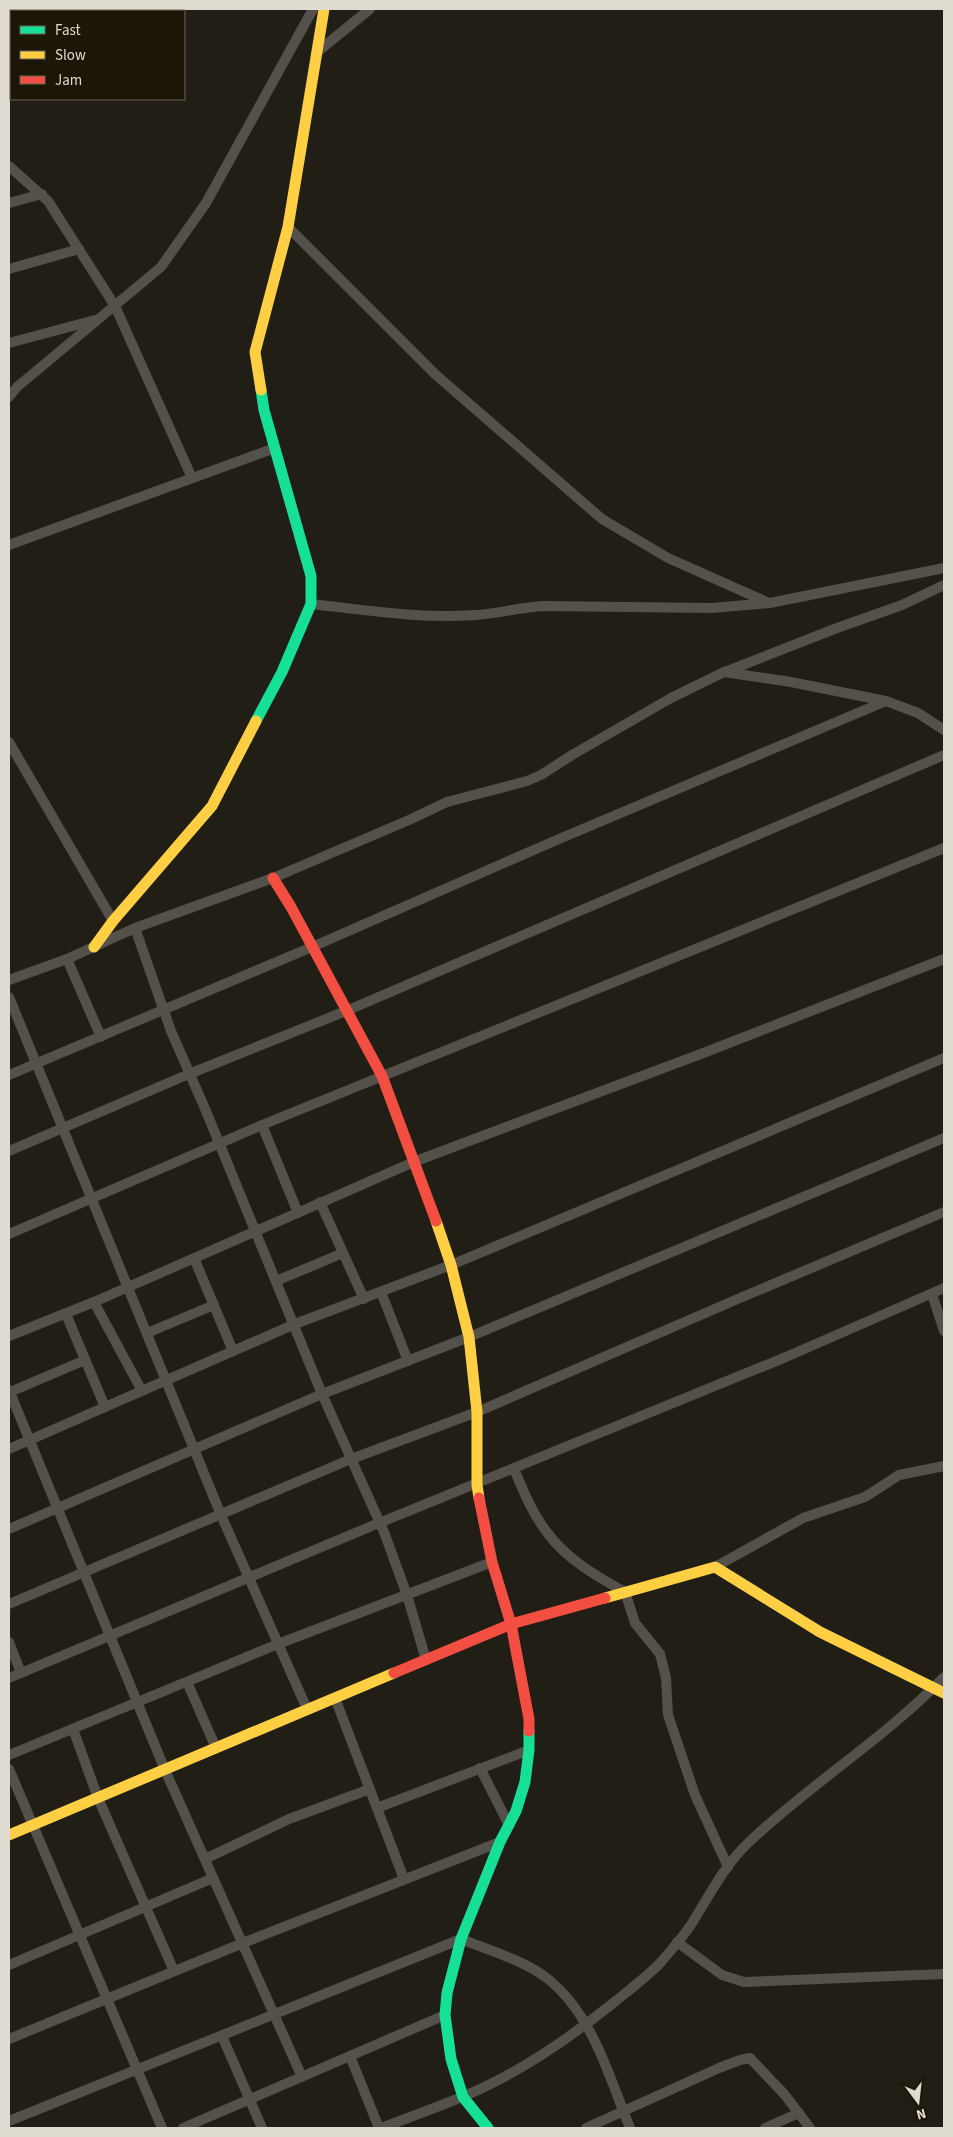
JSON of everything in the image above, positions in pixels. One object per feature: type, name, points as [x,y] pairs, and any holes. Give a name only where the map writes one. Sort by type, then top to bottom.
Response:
[{"type":"street","points":[[9,397],[17,387],[161,267],[206,203],[313,9]]},
{"type":"street","points":[[94,947],[113,921],[212,806],[282,672],[311,604],[311,576],[264,410],[255,352],[288,227],[324,9]]},
{"type":"street","points":[[316,53],[370,9]]},
{"type":"street","points":[[9,166],[42,194],[115,306],[192,478]]},
{"type":"street","points":[[9,203],[42,194]]},
{"type":"street","points":[[288,227],[436,375],[602,519],[668,558],[770,603]]},
{"type":"street","points":[[9,269],[79,249]]},
{"type":"street","points":[[9,343],[98,319]]},
{"type":"street","points":[[9,545],[275,448]]},
{"type":"street","points":[[311,604],[443,616],[477,615],[522,607],[544,606],[711,608],[770,603],[944,568]]},
{"type":"street","points":[[9,980],[67,959],[135,928],[273,878],[410,820],[447,802],[534,778],[671,698],[724,672],[902,605],[944,585]]},
{"type":"street","points":[[724,672],[792,682],[886,702],[918,713],[944,730]]},
{"type":"street","points":[[9,1075],[886,702]]},
{"type":"street","points":[[9,742],[113,921]]},
{"type":"street","points":[[9,1151],[189,1074],[346,1011],[944,755]]},
{"type":"street","points":[[9,1234],[262,1125],[944,848]]},
{"type":"street","points":[[273,878],[382,1076],[416,1161],[450,1265],[469,1337],[477,1412],[477,1485],[492,1562],[511,1624],[529,1719],[529,1750],[525,1782],[516,1811],[500,1842],[461,1939],[447,1993],[445,2015],[451,2059],[463,2097],[488,2128]]},
{"type":"street","points":[[135,928],[163,1010],[189,1074],[322,1394],[380,1523],[407,1595],[426,1660]]},
{"type":"street","points":[[67,959],[101,1037]]},
{"type":"street","points":[[9,1336],[94,1302],[416,1161],[697,1056],[944,959]]},
{"type":"street","points":[[9,997],[221,1515],[307,1709]]},
{"type":"street","points":[[9,1449],[294,1324],[450,1265],[944,1058]]},
{"type":"street","points":[[262,1125],[298,1212]]},
{"type":"street","points":[[9,1529],[322,1394],[469,1337],[944,1138]]},
{"type":"street","points":[[320,1202],[364,1299]]},
{"type":"street","points":[[9,1604],[351,1459],[477,1412],[944,1212]]},
{"type":"street","points":[[276,1281],[343,1253]]},
{"type":"street","points":[[194,1258],[233,1351]]},
{"type":"street","points":[[9,1678],[380,1523],[477,1485],[786,1357],[944,1288]]},
{"type":"street","points":[[381,1292],[408,1361]]},
{"type":"street","points":[[932,1294],[944,1332]]},
{"type":"street","points":[[94,1302],[142,1391]]},
{"type":"street","points":[[147,1333],[214,1305]]},
{"type":"street","points":[[66,1314],[105,1407]]},
{"type":"street","points":[[85,1360],[9,1391],[164,1770],[302,2077]]},
{"type":"street","points":[[9,1835],[511,1624],[715,1567],[803,1518],[865,1497],[899,1475],[944,1466]]},
{"type":"street","points":[[514,1469],[529,1502],[546,1532],[566,1553],[592,1574],[625,1592],[635,1623],[660,1654],[666,1678],[668,1715],[695,1795],[728,1866]]},
{"type":"street","points":[[9,1755],[278,1644],[492,1562]]},
{"type":"street","points":[[715,1567],[820,1632],[939,1690]]},
{"type":"street","points":[[9,1642],[22,1673]]},
{"type":"street","points":[[350,2056],[380,2128],[463,2097],[528,2063],[587,2024],[660,1963],[693,1922],[728,1866],[747,1844],[795,1803],[939,1690],[944,1677]]},
{"type":"street","points":[[187,1682],[216,1748]]},
{"type":"street","points":[[335,1698],[404,1879]]},
{"type":"street","points":[[72,1729],[98,1798],[174,1971]]},
{"type":"street","points":[[377,1808],[529,1750]]},
{"type":"street","points":[[480,1768],[509,1825]]},
{"type":"street","points":[[9,1769],[162,2128]]},
{"type":"street","points":[[205,1859],[289,1819],[370,1789]]},
{"type":"street","points":[[9,2039],[243,1943],[500,1842]]},
{"type":"street","points":[[9,1965],[214,1878]]},
{"type":"street","points":[[9,2121],[461,1939],[531,1968],[548,1978],[563,1993],[587,2024],[630,2128]]},
{"type":"street","points":[[677,1942],[722,1975],[744,1982],[944,1974]]},
{"type":"street","points":[[184,2128],[445,2015]]},
{"type":"street","points":[[222,2036],[262,2128]]},
{"type":"street","points":[[586,2128],[719,2068],[750,2058],[785,2095],[810,2128]]},
{"type":"street","points":[[765,2128],[798,2113]]},
{"type":"traffic: fast","points":[[256,721],[282,672],[311,604],[311,576],[264,410],[261,390]]},
{"type":"traffic: fast","points":[[488,2128],[463,2097],[451,2059],[445,2015],[447,1993],[461,1939],[500,1842],[516,1811],[525,1782],[529,1731]]},
{"type":"traffic: slow","points":[[261,390],[255,352],[288,227],[324,9]]},
{"type":"traffic: slow","points":[[94,947],[113,921],[212,806],[256,721]]},
{"type":"traffic: slow","points":[[436,1221],[451,1265],[469,1337],[477,1412],[477,1485],[479,1498]]},
{"type":"traffic: slow","points":[[605,1598],[715,1567],[820,1632],[944,1693]]},
{"type":"traffic: slow","points":[[9,1835],[394,1673]]},
{"type":"traffic: jam","points":[[273,878],[291,907],[382,1076],[436,1221]]},
{"type":"traffic: jam","points":[[479,1498],[492,1562],[511,1624],[529,1719],[529,1731]]},
{"type":"traffic: jam","points":[[394,1673],[511,1624],[605,1598]]}]
